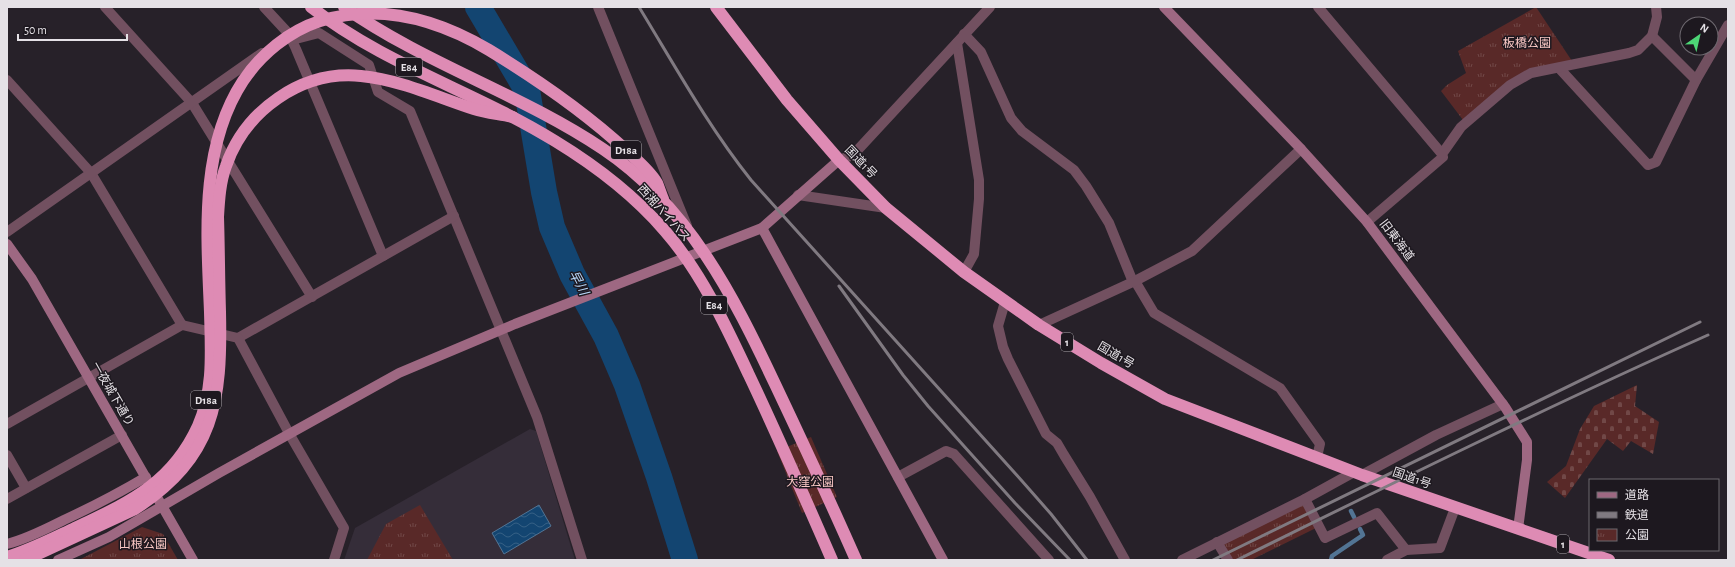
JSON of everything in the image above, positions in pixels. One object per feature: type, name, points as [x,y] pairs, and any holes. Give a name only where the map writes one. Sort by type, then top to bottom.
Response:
[{"type":"highway","name":"西湘バイパス","points":[[311,7],[337,26],[378,51],[513,117],[556,141],[602,172],[646,210],[682,252],[731,336],[787,456],[832,560]]},
{"type":"highway","name":"西湘バイパス","points":[[344,7],[388,35],[515,98],[581,134],[625,164],[663,199],[705,252],[744,319],[807,450],[856,560]]},
{"type":"highway","name":"国道1号","points":[[716,7],[787,100],[839,160],[886,208],[964,272],[1005,302],[1100,363],[1165,399],[1316,458],[1455,508],[1609,560]]},
{"type":"highway","name":"D18a","points":[[7,557],[32,548],[127,503],[157,482],[170,469],[189,443],[202,417],[207,397],[211,368],[208,202],[223,121],[235,94],[253,67],[275,46],[293,34],[315,23],[332,18],[368,13],[404,16],[438,24],[456,32],[503,58],[615,140],[642,165],[656,183],[663,199]]},
{"type":"highway","points":[[25,560],[134,509],[151,499],[168,485],[182,470],[206,430],[213,411],[220,373],[218,217],[220,190],[226,166],[233,150],[247,125],[256,115],[281,95],[296,87],[315,80],[344,75],[360,76],[394,82],[475,109],[513,117]]},
{"type":"street","points":[[105,7],[192,103],[312,297]]},
{"type":"street","points":[[264,7],[290,37],[383,256]]},
{"type":"street","points":[[598,7],[699,252]]},
{"type":"street","points":[[58,560],[109,537],[399,373],[515,324],[762,228],[839,160],[853,155],[990,7]]},
{"type":"street","name":"旧東海道","points":[[1164,7],[1301,149],[1367,222],[1503,404],[1527,442],[1527,460],[1518,529]]},
{"type":"street","points":[[1318,7],[1442,154]]},
{"type":"street","points":[[1367,222],[1443,157],[1442,154],[1462,127],[1510,85],[1531,73],[1634,52],[1652,36],[1657,17],[1656,7]]},
{"type":"street","points":[[1559,68],[1648,165],[1656,162],[1696,80],[1728,25]]},
{"type":"street","points":[[7,232],[192,103],[290,37],[319,33],[369,65],[378,92],[410,111],[537,417],[582,560]]},
{"type":"street","points":[[964,34],[981,52],[1011,118],[1022,130],[1074,170],[1086,186],[1109,223],[1134,281],[1154,313],[1280,388],[1320,444],[1316,458]]},
{"type":"street","points":[[1652,36],[1696,80]]},
{"type":"street","points":[[957,43],[979,180],[979,199],[974,254],[964,272]]},
{"type":"street","points":[[7,80],[91,173],[182,325]]},
{"type":"street","points":[[1039,325],[1134,281],[1192,251],[1301,149]]},
{"type":"street","points":[[798,195],[886,208]]},
{"type":"street","points":[[7,424],[182,325],[238,338],[454,216]]},
{"type":"street","points":[[762,228],[943,560]]},
{"type":"street","name":"一夜城下通り","points":[[7,244],[32,279],[193,560]]},
{"type":"street","points":[[1005,302],[998,326],[1002,347],[1046,434],[1057,443],[1125,560]]},
{"type":"street","points":[[238,338],[290,435],[344,528],[334,560]]},
{"type":"street","points":[[1182,560],[1436,435],[1503,404]]},
{"type":"street","points":[[7,499],[122,435]]},
{"type":"street","points":[[898,476],[946,451],[954,454],[1049,560]]},
{"type":"street","points":[[7,455],[26,488]]},
{"type":"street","points":[[7,544],[42,531],[114,496],[146,477]]},
{"type":"street","points":[[1305,499],[1325,538],[1377,513],[1406,550]]},
{"type":"street","points":[[1387,560],[1406,550],[1440,548],[1455,508]]},
{"type":"street","points":[[1217,542],[1228,560]]},
{"type":"shaded area","points":[[530,429],[536,431],[575,560],[344,560],[355,528]]},
{"type":"green space","name":"板橋公園","points":[[1536,7],[1572,61],[1530,70],[1463,120],[1441,91],[1447,85],[1466,73],[1458,51]]},
{"type":"green space","points":[[1637,385],[1635,406],[1659,422],[1653,454],[1631,441],[1623,451],[1607,439],[1565,498],[1547,482],[1566,466],[1580,429],[1594,406]]},
{"type":"green space","name":"大窪公園","points":[[811,437],[837,497],[802,513],[777,451]]},
{"type":"green space","points":[[420,505],[453,560],[367,560],[386,524]]},
{"type":"green space","points":[[1303,505],[1316,528],[1251,560],[1233,560],[1223,544]]},
{"type":"green space","name":"山根公園","points":[[142,527],[163,534],[178,560],[79,560]]},
{"type":"water","points":[[539,505],[551,526],[504,554],[492,533]]},
{"type":"waterway","name":"早川","points":[[478,7],[527,90],[544,192],[552,227],[572,274],[606,336],[627,385],[659,477],[685,560]]},
{"type":"waterway","points":[[1351,511],[1354,517]]},
{"type":"waterway","points":[[1331,560],[1332,556],[1363,535],[1360,529]]},
{"type":"railway","points":[[639,7],[706,117],[751,180],[1022,481],[1051,514],[1087,560]]},
{"type":"railway","points":[[839,286],[903,375],[928,406],[1015,503],[1070,560]]},
{"type":"railway","points":[[1213,560],[1700,322]]},
{"type":"railway","points":[[1237,560],[1530,417],[1708,335]]}]
